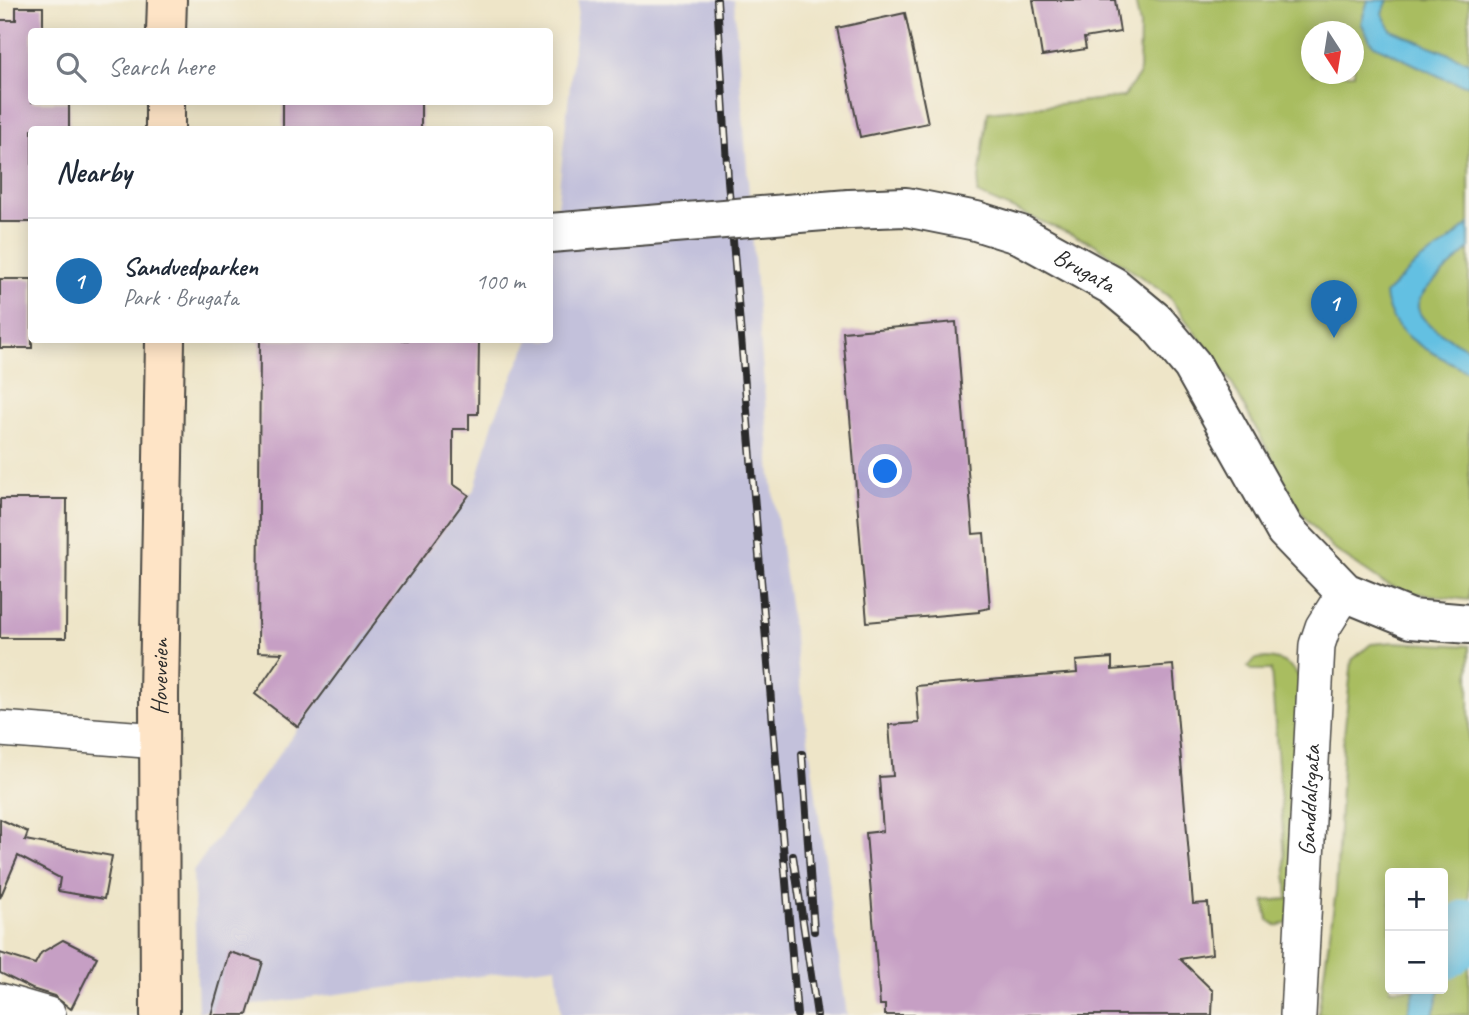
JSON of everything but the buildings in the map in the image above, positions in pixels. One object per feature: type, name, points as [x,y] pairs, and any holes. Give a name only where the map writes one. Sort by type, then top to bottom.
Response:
[{"type":"main road","points":[[166,28],[167,0]]},
{"type":"main road","points":[[165,105],[165,126]]},
{"type":"main road","name":"Hoveveien","points":[[160,1015],[159,741],[165,343]]},
{"type":"street","name":"Brugata","points":[[553,233],[849,209],[906,207],[976,221],[1021,235],[1113,286],[1155,321],[1192,365],[1286,530],[1345,592],[1411,619],[1469,624]]},
{"type":"street","name":"Ganddalsgata","points":[[1298,1015],[1317,645],[1323,626],[1345,592]]},
{"type":"street","points":[[0,729],[159,741]]},
{"type":"street","points":[[0,1001],[48,1015]]},
{"type":"shaded area","points":[[579,0],[734,0],[771,476],[847,1015],[561,1015],[556,966],[198,1012],[193,871],[475,488],[494,419],[528,343],[553,343],[553,245]]},
{"type":"green space","points":[[1135,0],[1469,0],[1469,600],[1407,592],[1382,582],[1332,548],[1302,514],[1230,380],[1168,296],[1094,244],[977,194],[988,112],[1123,97],[1139,75],[1140,26]]},
{"type":"green space","points":[[1394,642],[1469,646],[1469,1015],[1318,1015],[1336,891],[1343,745],[1352,660],[1371,644]]},
{"type":"green space","points":[[1256,659],[1279,660],[1289,666],[1303,686],[1300,820],[1295,894],[1291,916],[1287,923],[1277,926],[1268,920],[1264,901],[1288,899],[1271,670],[1251,670],[1248,667]]},
{"type":"water","points":[[1368,0],[1388,0],[1382,13],[1391,30],[1469,62],[1469,86],[1445,79],[1372,44],[1364,29],[1364,21],[1362,21]]},
{"type":"water","points":[[1469,224],[1469,249],[1424,292],[1418,302],[1419,312],[1427,323],[1469,349],[1469,372],[1429,351],[1404,333],[1388,309],[1385,294],[1419,261],[1442,247]]},
{"type":"water","points":[[1413,994],[1439,994],[1433,1015],[1407,1015]]},
{"type":"waterway","points":[[1448,947],[1469,928]]},
{"type":"railway","points":[[717,0],[728,180],[797,1015]]},
{"type":"railway","points":[[802,754],[814,931]]},
{"type":"railway","points":[[793,856],[817,1015]]},
{"type":"place","name":"Sandvedparken","points":[[1334,338]]}]
